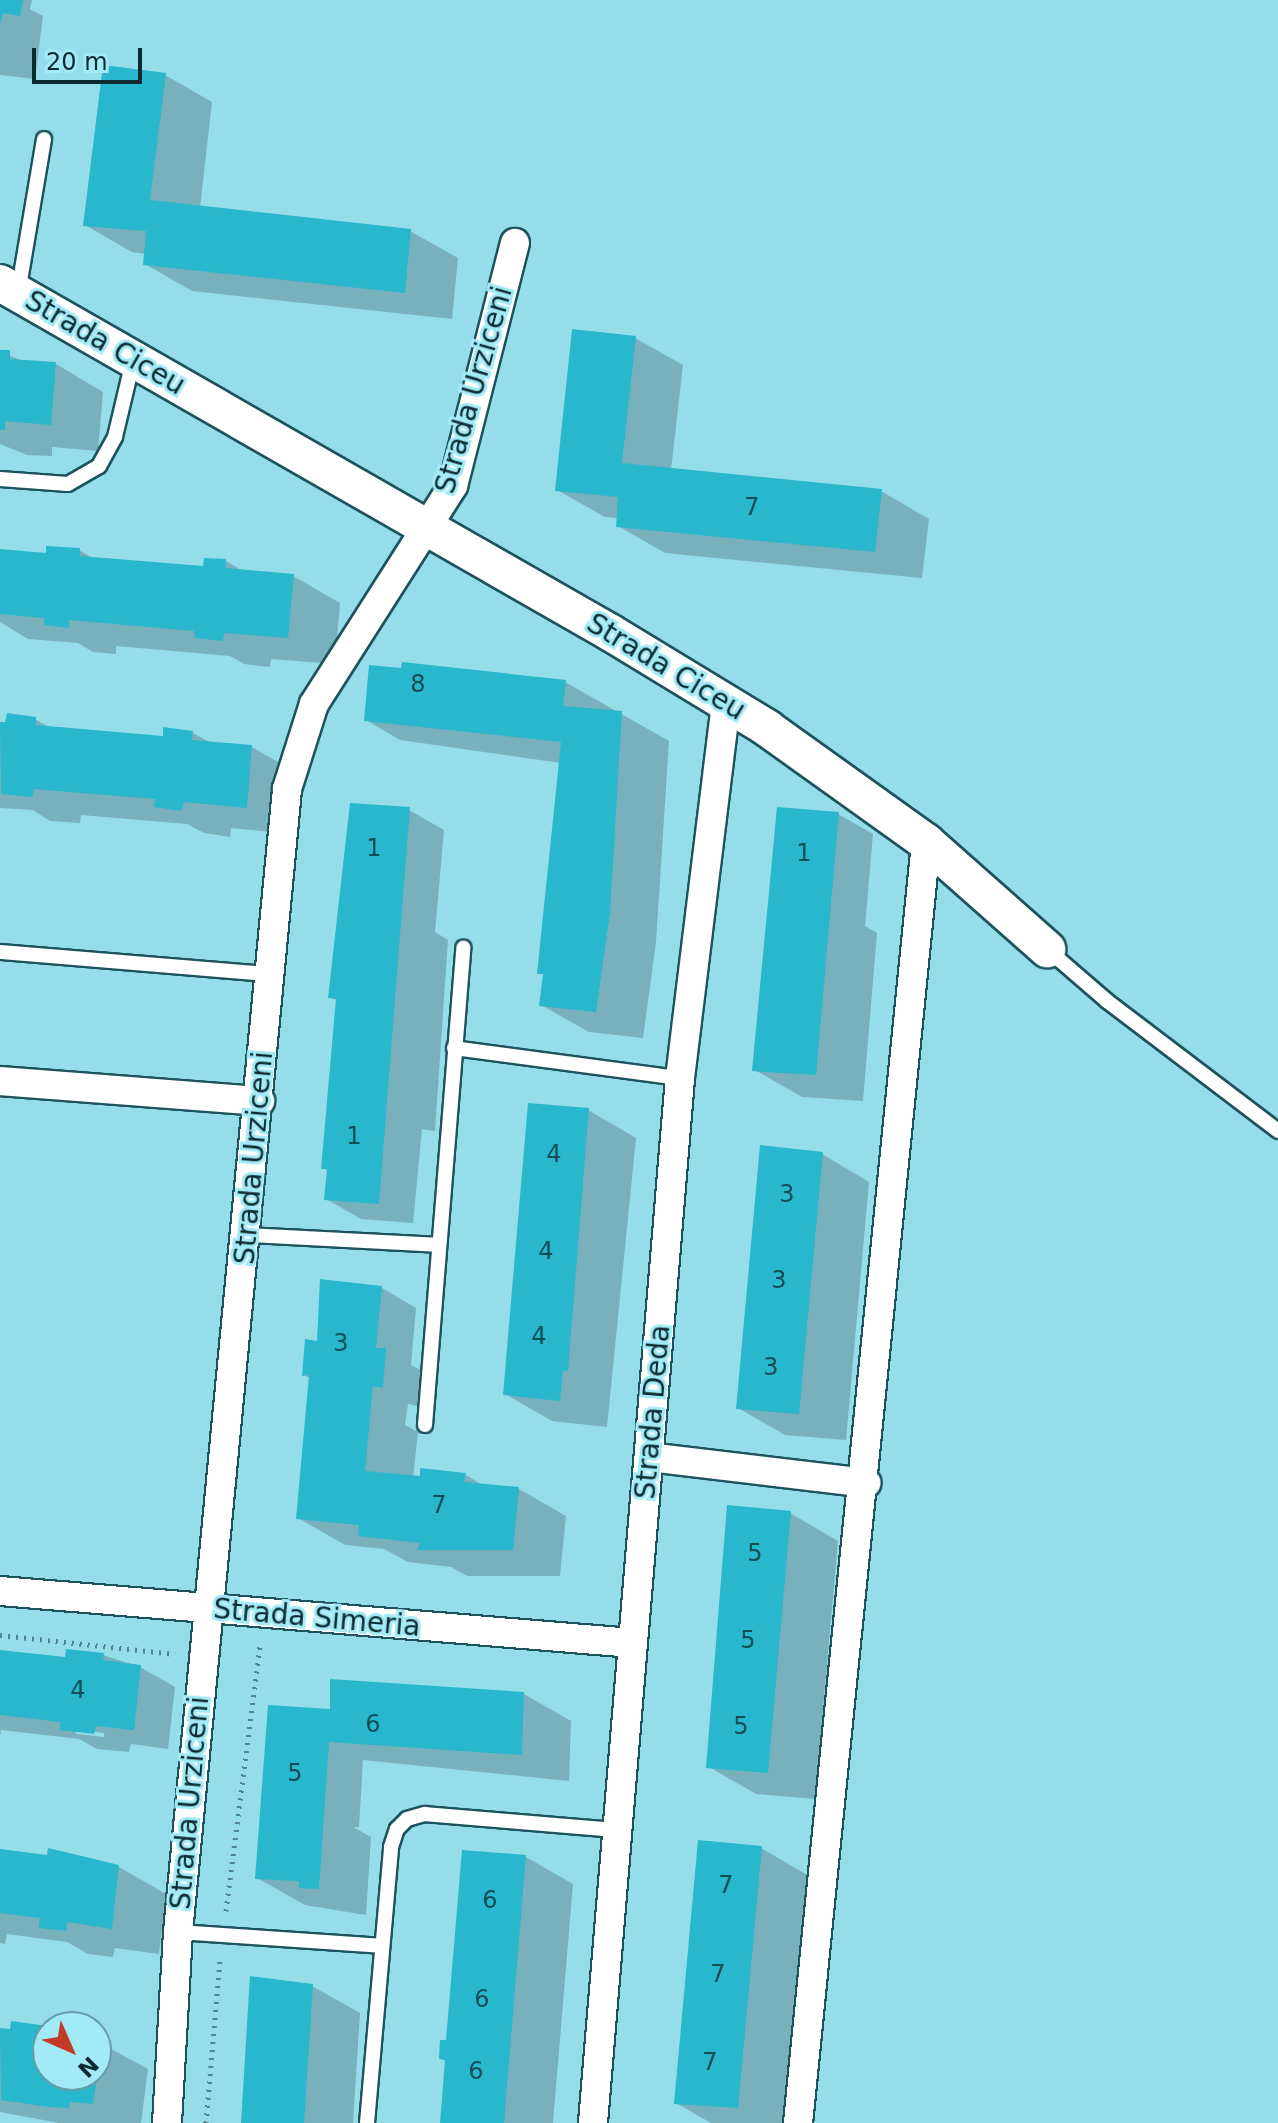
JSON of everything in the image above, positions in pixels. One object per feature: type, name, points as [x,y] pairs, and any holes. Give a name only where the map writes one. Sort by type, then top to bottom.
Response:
[{"type":"street","name":"Strada Urziceni","points":[[167,2123],[178,1932],[207,1609],[248,1235],[287,789],[297,747],[314,704],[453,486],[515,243]]},
{"type":"street","name":"Strada Ciceu","points":[[9,288],[726,703],[926,842],[1047,949]]},
{"type":"street","name":"Strada Deda","points":[[593,2123],[680,1078],[726,703]]},
{"type":"street","points":[[798,2123],[866,1483],[926,842]]},
{"type":"street","points":[[0,1081],[260,1101]]},
{"type":"street","points":[[649,1457],[866,1483]]},
{"type":"street","name":"Strada Simeria","points":[[0,1591],[633,1643]]},
{"type":"lane","points":[[9,288],[44,139]]},
{"type":"lane","points":[[0,479],[68,484],[99,466],[115,437],[133,358]]},
{"type":"lane","points":[[425,1425],[463,948]]},
{"type":"lane","name":"Strada Ciceu","points":[[1047,949],[1118,1010],[1278,1131]]},
{"type":"lane","points":[[0,952],[269,974]]},
{"type":"lane","points":[[454,1048],[680,1078]]},
{"type":"lane","points":[[248,1235],[439,1245]]},
{"type":"lane","points":[[367,2123],[391,1847],[407,1819],[425,1814],[617,1830]]},
{"type":"lane","points":[[178,1932],[381,1946]]},
{"type":"building","points":[[0,0],[23,0],[20,16],[3,13],[0,23]]},
{"type":"building","points":[[103,65],[166,73],[150,200],[411,229],[405,293],[143,265],[146,231],[83,226]]},
{"type":"building","points":[[572,329],[636,336],[622,463],[882,489],[875,552],[616,527],[618,497],[555,491]]},
{"type":"building","points":[[0,350],[10,350],[10,359],[56,362],[51,425],[5,421],[5,430],[0,430]]},
{"type":"building","points":[[46,546],[80,548],[80,556],[203,566],[204,558],[226,559],[226,568],[294,574],[288,638],[224,633],[223,641],[195,638],[194,631],[69,620],[69,628],[44,625],[44,618],[0,614],[0,549],[46,553]]},
{"type":"building","points":[[402,662],[566,680],[563,706],[622,711],[610,913],[596,1012],[539,1006],[543,974],[537,974],[561,742],[364,721],[369,665],[401,668]]},
{"type":"building","points":[[7,713],[36,717],[36,725],[163,736],[163,727],[193,731],[192,740],[252,745],[247,808],[184,802],[182,811],[154,807],[155,799],[34,789],[32,797],[1,794],[0,722],[5,722]]},
{"type":"building","points":[[350,803],[410,807],[379,1204],[324,1200],[327,1169],[321,1169],[336,999],[328,998]]},
{"type":"building","points":[[777,807],[839,812],[816,1075],[752,1071]]},
{"type":"building","points":[[528,1103],[589,1108],[568,1371],[563,1370],[560,1401],[503,1395]]},
{"type":"building","points":[[760,1145],[823,1152],[799,1414],[736,1409]]},
{"type":"building","points":[[320,1279],[382,1286],[376,1348],[386,1348],[383,1388],[373,1386],[365,1471],[420,1476],[420,1468],[466,1473],[464,1482],[519,1487],[513,1550],[417,1550],[420,1543],[358,1536],[359,1525],[296,1519],[309,1375],[302,1376],[305,1339],[317,1341]]},
{"type":"building","points":[[727,1505],[791,1511],[768,1773],[706,1768]]},
{"type":"building","points":[[66,1649],[104,1653],[103,1660],[141,1665],[134,1730],[96,1726],[94,1734],[60,1730],[60,1722],[0,1715],[0,1650],[65,1657]]},
{"type":"building","points":[[330,1679],[524,1692],[522,1755],[329,1742],[319,1889],[299,1888],[299,1881],[255,1879],[268,1705],[330,1709]]},
{"type":"building","points":[[698,1840],[762,1846],[738,2108],[674,2104]]},
{"type":"building","points":[[48,1848],[119,1865],[112,1929],[67,1922],[66,1931],[39,1928],[40,1918],[0,1913],[0,1849],[47,1855]]},
{"type":"building","points":[[462,1850],[526,1855],[504,2123],[440,2123],[445,2060],[439,2059],[440,2040],[446,2040]]},
{"type":"building","points":[[250,1976],[313,1984],[304,2123],[241,2123]]},
{"type":"building","points":[[11,2021],[32,2024],[32,2091],[95,2091],[93,2104],[70,2102],[69,2108],[1,2100],[0,2028],[10,2029]]}]
